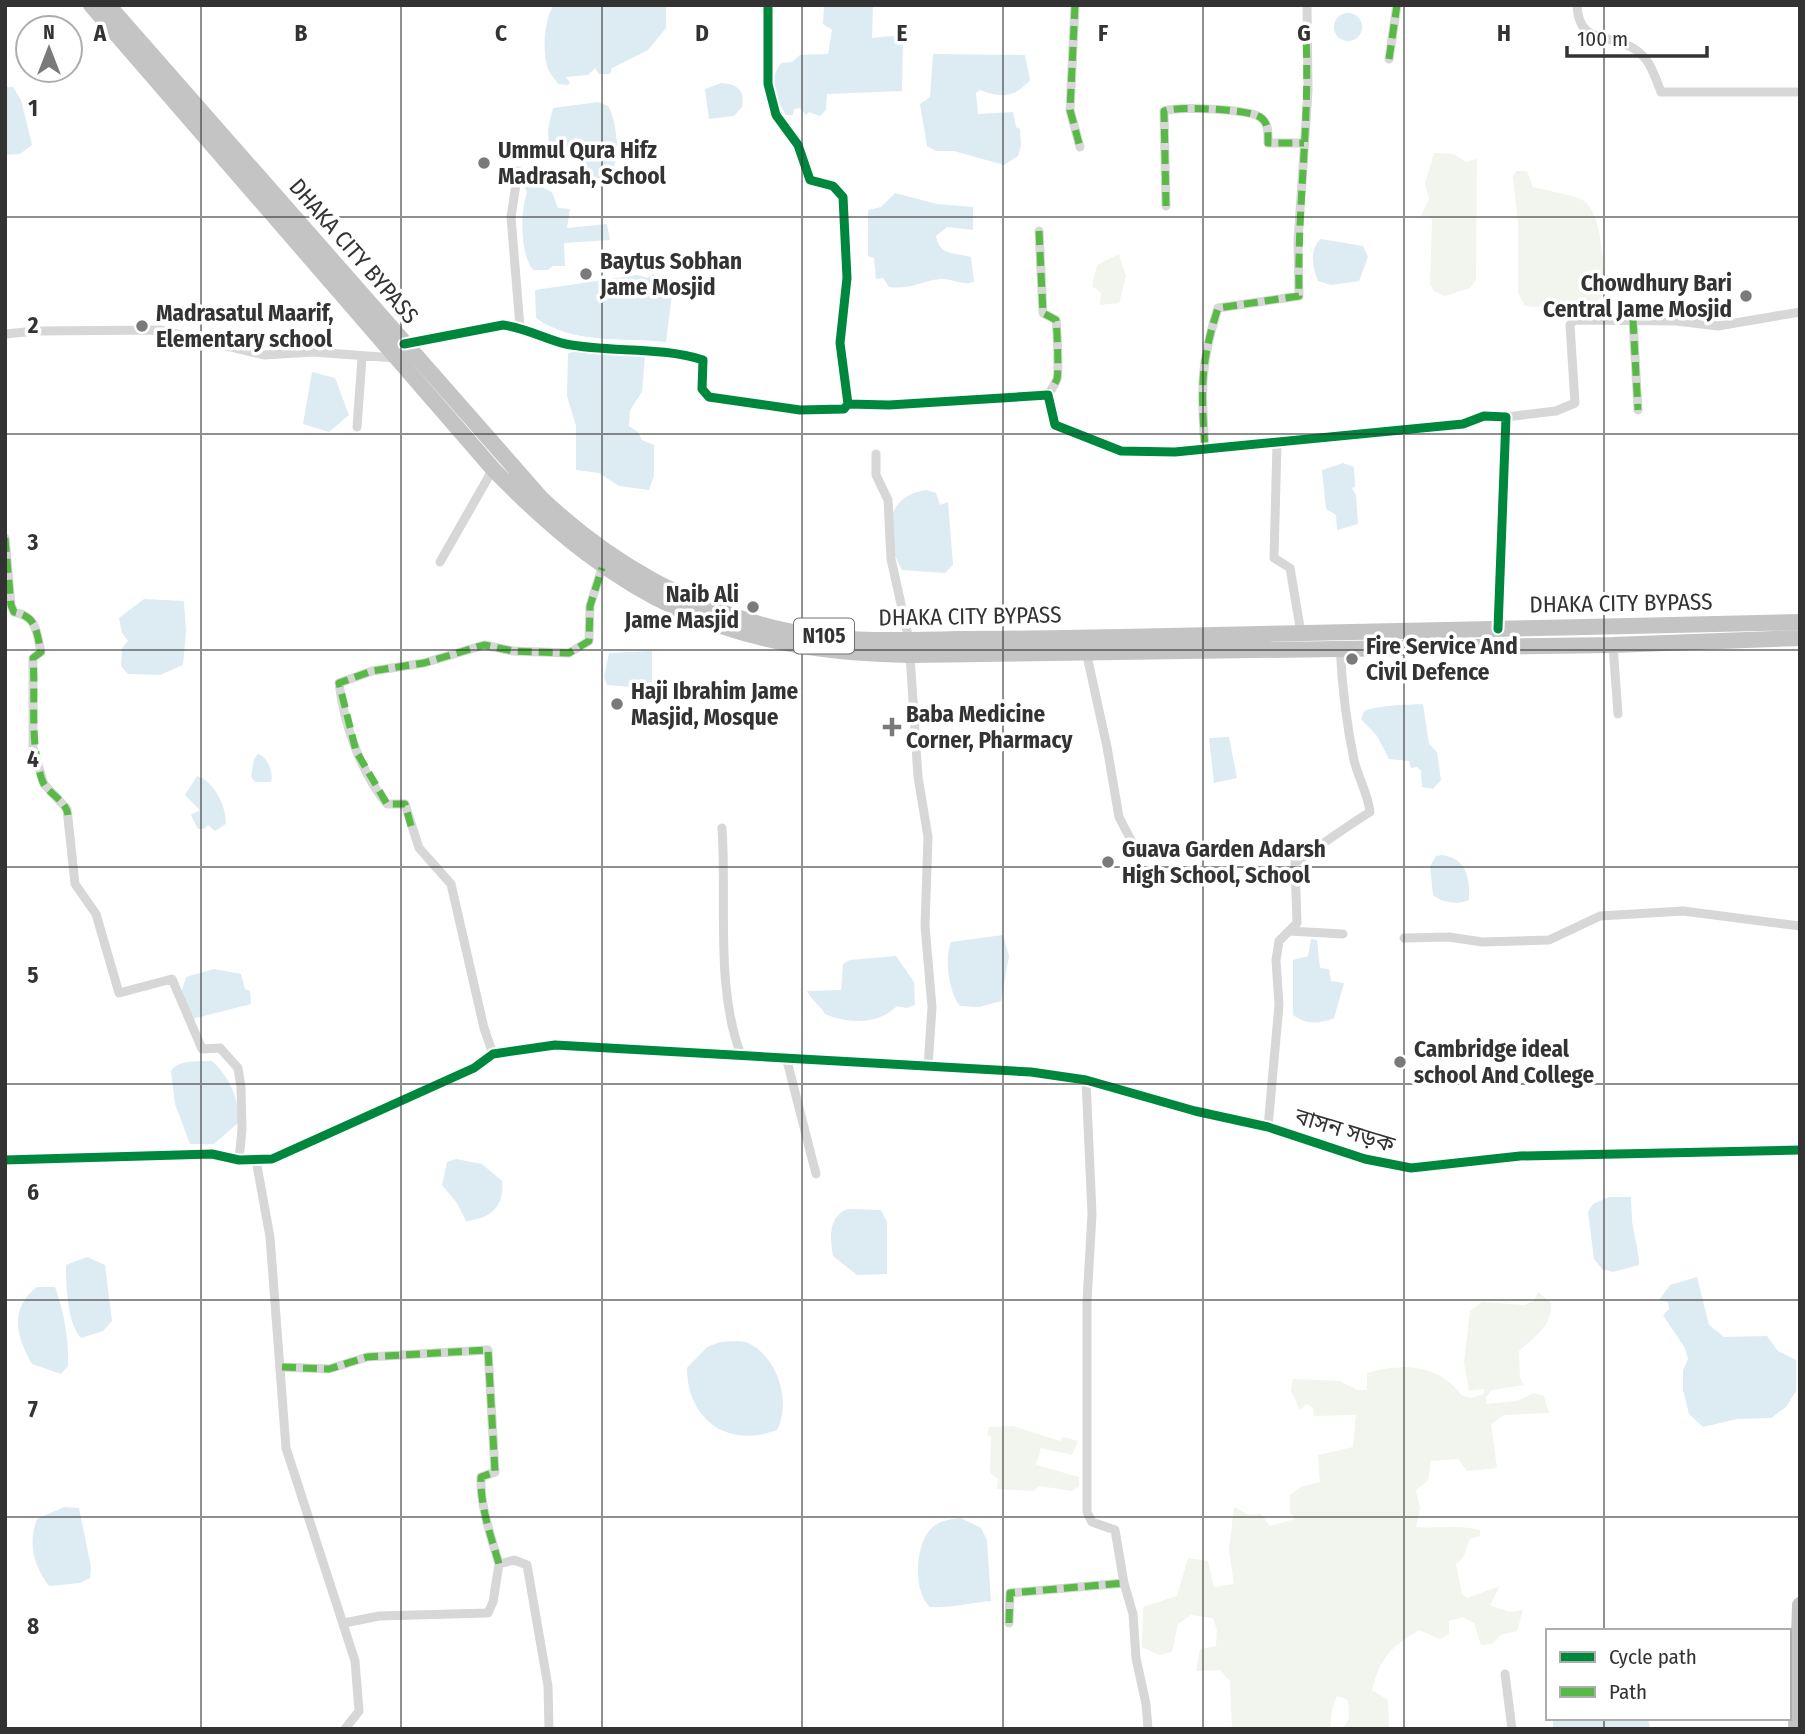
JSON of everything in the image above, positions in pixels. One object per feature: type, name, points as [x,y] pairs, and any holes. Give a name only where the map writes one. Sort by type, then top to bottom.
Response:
[{"type":"highway","points":[[91,5],[401,351],[493,470],[539,515],[602,568],[651,597],[713,624],[761,638],[854,654],[910,648],[1086,651],[1340,646],[1613,645],[1800,638]]},
{"type":"highway","name":"DHAKA CITY BYPASS","points":[[108,5],[401,351],[541,498],[579,534],[611,558],[660,586],[761,625],[910,648],[1301,633],[1800,622]]},
{"type":"highway","points":[[1796,1729],[1800,1605]]},
{"type":"street","points":[[5,334],[36,331],[161,330],[264,355],[313,352],[362,358],[503,325],[520,327],[567,344],[666,352],[703,359],[702,389],[709,397],[800,410],[844,409],[848,404],[840,343],[847,278],[843,197],[833,186],[810,180],[798,145],[776,115],[768,84],[768,5]]},
{"type":"street","points":[[1075,5],[1070,110],[1080,147]]},
{"type":"street","points":[[1205,448],[1200,383],[1208,340],[1218,308],[1299,296],[1298,241],[1308,92],[1307,5]]},
{"type":"street","points":[[1388,59],[1396,5]]},
{"type":"street","points":[[1577,5],[1578,24],[1585,32],[1626,44],[1645,58],[1661,92],[1800,92]]},
{"type":"street","points":[[1166,206],[1164,111],[1232,111],[1259,116],[1267,125],[1268,142],[1304,142]]},
{"type":"street","points":[[518,170],[511,217],[520,327]]},
{"type":"street","points":[[1039,231],[1044,313],[1056,320],[1058,333],[1055,344],[1057,377],[1048,395],[1055,425],[1121,451],[1175,452],[1277,444],[1463,424],[1483,416],[1556,411],[1575,403],[1570,324],[1574,320],[1633,320],[1718,326],[1800,312]]},
{"type":"street","points":[[1633,320],[1638,410]]},
{"type":"street","points":[[357,427],[362,358]]},
{"type":"street","points":[[848,404],[889,405],[1048,395]]},
{"type":"street","points":[[1498,629],[1506,416]]},
{"type":"street","points":[[1277,444],[1274,558],[1290,568],[1301,633]]},
{"type":"street","points":[[876,454],[876,475],[888,500],[891,559],[910,648],[918,777],[928,837],[925,926],[932,1007],[928,1067]]},
{"type":"street","points":[[440,562],[493,470]]},
{"type":"street","points":[[5,538],[11,605],[14,612],[28,615],[34,620],[41,652],[33,658],[33,748],[44,784],[67,808],[75,884],[96,914],[119,993],[172,979],[202,1049],[220,1048],[238,1068],[242,1129],[239,1160]]},
{"type":"street","points":[[5,1160],[212,1154],[239,1160],[272,1159],[474,1068],[494,1054],[484,1028],[451,884],[419,848],[405,804],[387,804],[380,795],[356,751],[339,682],[372,671],[424,663],[484,645],[513,651],[569,653],[589,640],[590,606],[602,568]]},
{"type":"street","points":[[1613,645],[1618,714]]},
{"type":"street","points":[[1268,1127],[1279,1005],[1276,960],[1279,941],[1297,923],[1295,863],[1329,841],[1346,823],[1370,812],[1369,799],[1355,764],[1347,720],[1340,646]]},
{"type":"street","points":[[1086,651],[1110,758],[1119,817],[1132,842]]},
{"type":"street","points":[[723,828],[726,989],[731,1028],[741,1055]]},
{"type":"street","points":[[1404,938],[1449,937],[1482,942],[1549,940],[1600,916],[1683,911],[1800,926]]},
{"type":"street","points":[[1289,932],[1343,934]]},
{"type":"street","name":"বাসন সড়ক","points":[[494,1054],[555,1045],[1031,1072],[1086,1080],[1195,1111],[1268,1127],[1365,1159],[1411,1168],[1520,1156],[1800,1150]]},
{"type":"street","points":[[786,1057],[816,1174]]},
{"type":"street","points":[[1086,1080],[1092,1214],[1087,1301],[1087,1512],[1092,1522],[1115,1530],[1124,1583],[1133,1614],[1136,1658],[1146,1704],[1148,1729]]},
{"type":"street","points":[[256,1160],[270,1237],[282,1367],[286,1448],[355,1661],[359,1711],[345,1729]]},
{"type":"street","points":[[282,1367],[328,1369],[367,1357],[488,1349],[495,1472],[481,1477],[481,1484],[485,1514],[499,1564],[493,1602],[488,1613],[379,1616],[344,1623]]},
{"type":"street","points":[[499,1564],[514,1560],[527,1565],[548,1686],[549,1729]]},
{"type":"street","points":[[1009,1623],[1010,1593],[1124,1583]]},
{"type":"street","points":[[1505,1674],[1511,1729]]},
{"type":"shaded area","points":[[554,5],[666,5],[666,28],[648,50],[612,68],[610,74],[599,74],[595,68],[588,75],[566,77],[570,83],[567,85],[558,84],[548,69],[545,54],[546,27]]},
{"type":"shaded area","points":[[873,5],[872,38],[903,35],[902,91],[827,94],[826,110],[820,116],[809,112],[806,115],[800,108],[794,109],[793,115],[786,115],[774,90],[774,77],[781,63],[792,62],[800,55],[828,54],[832,30],[823,24],[824,6]]},
{"type":"shaded area","points":[[1348,13],[1358,17],[1362,27],[1358,37],[1348,41],[1338,37],[1334,27],[1338,17]]},
{"type":"shaded area","points":[[933,54],[1025,55],[1030,80],[1019,90],[1007,95],[980,90],[976,93],[978,114],[1013,112],[1016,127],[1020,129],[1021,146],[1018,156],[1004,165],[954,151],[936,151],[927,146],[920,104],[930,97]]},
{"type":"shaded area","points":[[721,83],[739,89],[742,107],[734,116],[709,119],[705,89]]},
{"type":"shaded area","points":[[5,87],[13,87],[21,100],[32,145],[20,154],[5,155]]},
{"type":"shaded area","points":[[598,102],[608,106],[611,112],[617,148],[611,171],[592,182],[588,178],[585,155],[554,158],[549,154],[548,129],[553,108]]},
{"type":"shaded area","points":[[1434,153],[1454,154],[1466,162],[1477,159],[1476,280],[1470,288],[1445,296],[1434,291],[1430,284],[1432,222],[1431,218],[1421,216],[1429,199],[1425,184]]},
{"type":"shaded area","points":[[1516,171],[1527,171],[1533,187],[1581,199],[1588,205],[1598,227],[1604,269],[1605,291],[1596,303],[1582,306],[1566,303],[1563,309],[1525,306],[1518,293],[1518,224],[1513,177]]},
{"type":"shaded area","points":[[542,172],[542,187],[552,192],[558,208],[570,209],[567,228],[607,224],[610,240],[564,243],[565,266],[533,270],[524,243],[522,221],[527,193],[524,185],[528,173]]},
{"type":"shaded area","points":[[895,193],[937,204],[973,207],[973,230],[947,227],[936,236],[945,251],[971,257],[974,282],[940,279],[896,288],[889,287],[883,278],[876,279],[874,258],[868,256],[868,210],[881,207]]},
{"type":"shaded area","points":[[1321,239],[1363,246],[1368,257],[1359,281],[1331,285],[1318,281],[1313,258],[1317,243]]},
{"type":"shaded area","points":[[1119,254],[1126,276],[1119,303],[1100,305],[1101,293],[1092,286],[1097,265]]},
{"type":"shaded area","points":[[653,274],[660,279],[666,278],[673,286],[666,342],[582,336],[550,327],[536,318],[535,290],[637,275],[648,278]]},
{"type":"shaded area","points":[[583,350],[645,355],[642,392],[630,410],[629,426],[638,432],[642,440],[654,445],[654,476],[649,490],[619,486],[599,473],[576,470],[576,426],[567,396],[568,353]]},
{"type":"shaded area","points":[[312,372],[335,378],[349,415],[329,432],[303,424]]},
{"type":"shaded area","points":[[1343,463],[1354,467],[1355,487],[1352,488],[1356,495],[1358,524],[1337,530],[1336,515],[1326,509],[1322,470]]},
{"type":"shaded area","points":[[926,490],[936,493],[940,505],[948,502],[953,565],[945,573],[902,570],[892,545],[890,532],[894,510],[912,494]]},
{"type":"shaded area","points":[[144,599],[184,601],[186,632],[183,665],[160,675],[128,674],[121,666],[122,648],[128,641],[122,633],[119,618]]},
{"type":"shaded area","points":[[652,651],[652,684],[645,688],[607,685],[604,677],[609,653]]},
{"type":"shaded area","points":[[1423,704],[1429,744],[1437,752],[1441,780],[1433,789],[1422,787],[1421,771],[1417,767],[1411,768],[1409,761],[1389,759],[1377,736],[1361,719],[1364,711],[1370,709]]},
{"type":"shaded area","points":[[1229,737],[1237,778],[1214,783],[1209,738]]},
{"type":"shaded area","points":[[258,754],[269,765],[271,782],[255,782],[251,777],[254,759]]},
{"type":"shaded area","points":[[197,776],[214,789],[224,810],[226,824],[215,831],[208,825],[204,829],[198,829],[191,815],[200,810],[185,795]]},
{"type":"shaded area","points":[[1442,855],[1456,860],[1465,870],[1469,884],[1469,900],[1451,902],[1433,895],[1430,866],[1436,856]]},
{"type":"shaded area","points":[[1003,935],[1009,956],[1001,1001],[979,1007],[960,1006],[949,976],[948,957],[951,942]]},
{"type":"shaded area","points":[[1311,939],[1317,940],[1320,968],[1329,969],[1331,981],[1344,983],[1334,1018],[1318,1022],[1303,1021],[1293,1015],[1293,960],[1308,956]]},
{"type":"shaded area","points":[[896,956],[914,982],[915,1005],[906,1008],[897,1006],[872,1020],[844,1020],[825,1014],[807,991],[841,990],[843,964],[850,960]]},
{"type":"shaded area","points":[[214,969],[241,974],[245,989],[250,991],[251,1004],[192,1019],[181,993],[186,977]]},
{"type":"shaded area","points":[[212,1061],[224,1074],[232,1089],[238,1123],[214,1144],[190,1144],[175,1104],[171,1071],[184,1063]]},
{"type":"shaded area","points":[[456,1159],[482,1164],[502,1181],[498,1205],[482,1218],[466,1221],[457,1203],[442,1185],[447,1162]]},
{"type":"shaded area","points":[[1609,1197],[1631,1197],[1639,1259],[1639,1265],[1613,1272],[1602,1269],[1594,1259],[1588,1212],[1593,1204]]},
{"type":"shaded area","points":[[847,1209],[881,1210],[887,1222],[887,1274],[857,1275],[833,1256],[833,1223],[836,1217]]},
{"type":"shaded area","points":[[87,1257],[105,1265],[112,1321],[103,1331],[81,1338],[70,1313],[66,1265]]},
{"type":"shaded area","points":[[1697,1277],[1709,1325],[1724,1337],[1767,1336],[1778,1351],[1796,1360],[1796,1391],[1786,1407],[1771,1418],[1737,1419],[1703,1427],[1689,1414],[1683,1390],[1683,1370],[1688,1359],[1685,1348],[1663,1315],[1669,1309],[1668,1302],[1659,1300],[1670,1285]]},
{"type":"shaded area","points":[[37,1287],[55,1287],[61,1306],[67,1336],[68,1366],[61,1374],[32,1364],[22,1344],[19,1313],[28,1295]]},
{"type":"shaded area","points":[[1538,1292],[1551,1303],[1551,1311],[1546,1325],[1519,1351],[1520,1378],[1524,1385],[1492,1390],[1486,1397],[1486,1404],[1517,1401],[1534,1393],[1544,1396],[1549,1413],[1504,1415],[1491,1424],[1497,1468],[1467,1471],[1458,1459],[1431,1461],[1428,1481],[1416,1490],[1420,1509],[1416,1527],[1467,1528],[1480,1531],[1480,1536],[1470,1539],[1463,1558],[1456,1564],[1462,1594],[1467,1598],[1500,1586],[1490,1605],[1509,1612],[1523,1610],[1517,1631],[1500,1635],[1492,1644],[1481,1645],[1474,1623],[1463,1617],[1449,1621],[1449,1634],[1440,1639],[1419,1630],[1401,1642],[1383,1661],[1372,1690],[1388,1700],[1389,1729],[1343,1729],[1349,1718],[1348,1700],[1337,1696],[1332,1709],[1330,1729],[1232,1729],[1230,1681],[1220,1670],[1196,1671],[1200,1649],[1216,1646],[1217,1630],[1213,1618],[1191,1615],[1178,1624],[1172,1652],[1159,1655],[1142,1647],[1143,1607],[1177,1596],[1188,1558],[1208,1561],[1214,1587],[1234,1584],[1229,1550],[1234,1507],[1249,1515],[1261,1514],[1270,1526],[1295,1519],[1290,1512],[1290,1495],[1301,1487],[1320,1482],[1318,1455],[1353,1447],[1356,1415],[1314,1416],[1313,1408],[1307,1404],[1300,1410],[1291,1391],[1293,1379],[1340,1381],[1357,1390],[1367,1390],[1367,1373],[1406,1367],[1442,1377],[1461,1395],[1471,1398],[1484,1394],[1484,1389],[1469,1391],[1464,1363],[1470,1311],[1482,1302],[1524,1305],[1534,1301]]},
{"type":"shaded area","points":[[720,1342],[748,1343],[767,1358],[779,1380],[782,1393],[783,1406],[777,1430],[742,1436],[713,1425],[702,1415],[694,1402],[687,1368],[707,1347]]},
{"type":"shaded area","points":[[1013,1426],[1060,1441],[1063,1437],[1078,1441],[1072,1455],[1041,1448],[1036,1465],[1079,1477],[1079,1486],[1072,1491],[1039,1486],[1034,1491],[997,1489],[998,1479],[990,1473],[991,1436],[987,1435],[989,1427]]},
{"type":"shaded area","points":[[64,1507],[79,1508],[91,1567],[90,1578],[80,1583],[49,1586],[36,1562],[34,1528],[37,1519]]},
{"type":"shaded area","points":[[961,1518],[981,1528],[987,1540],[991,1601],[930,1607],[924,1600],[918,1578],[923,1542],[937,1524]]},
{"type":"shaded area","points":[[1553,1720],[1648,1720],[1650,1729],[1553,1729]]},
{"type":"marked path","points":[[1075,5],[1070,110],[1080,147]]},
{"type":"marked path","points":[[1389,59],[1397,5]]},
{"type":"marked path","points":[[1205,448],[1203,377],[1218,308],[1299,296],[1306,38]]},
{"type":"marked path","points":[[1166,206],[1164,111],[1213,109],[1253,114],[1265,122],[1268,143],[1304,143]]},
{"type":"marked path","points":[[1039,231],[1043,313],[1056,320],[1057,332],[1057,379],[1048,395]]},
{"type":"marked path","points":[[1633,320],[1638,410]]},
{"type":"marked path","points":[[5,538],[11,605],[14,612],[31,621],[41,652],[33,658],[34,735],[38,765],[44,785],[64,805],[68,815]]},
{"type":"marked path","points":[[411,826],[405,804],[387,804],[356,751],[339,683],[372,671],[424,663],[484,645],[513,651],[569,653],[589,641],[590,606],[602,568]]},
{"type":"marked path","points":[[282,1367],[329,1369],[367,1357],[488,1350],[495,1472],[481,1477],[481,1488],[499,1564]]},
{"type":"marked path","points":[[1009,1623],[1010,1593],[1124,1583]]},
{"type":"cycle path","points":[[404,344],[503,325],[583,347],[652,351],[703,360],[702,389],[709,397],[800,410],[844,409],[848,404],[840,343],[847,278],[843,197],[833,186],[810,180],[798,145],[776,115],[768,84],[768,5]]},
{"type":"cycle path","points":[[848,404],[889,405],[1048,395],[1055,425],[1121,451],[1175,452],[1463,424],[1484,416],[1506,417],[1498,629]]},
{"type":"cycle path","points":[[5,1160],[212,1154],[239,1160],[272,1159],[474,1068],[493,1054],[555,1045],[1031,1072],[1086,1080],[1195,1111],[1268,1127],[1365,1159],[1411,1168],[1520,1156],[1800,1150]]},
{"type":"place","name":"Ummul Qura Hifz Madrasah, School","points":[[484,163]]},
{"type":"place","name":"Baytus Sobhan Jame Mosjid","points":[[586,274]]},
{"type":"place","name":"Chowdhury Bari Central Jame Mosjid","points":[[1746,296]]},
{"type":"place","name":"Madrasatul Maarif, Elementary school","points":[[142,326]]},
{"type":"place","name":"Naib Ali Jame Masjid","points":[[753,607]]},
{"type":"place","name":"Fire Service And Civil Defence","points":[[1352,659]]},
{"type":"place","name":"Haji Ibrahim Jame Masjid, Mosque","points":[[617,704]]},
{"type":"place","name":"Baba Medicine Corner, Pharmacy","points":[[892,727]]},
{"type":"place","name":"Guava Garden Adarsh High School, School","points":[[1108,862]]},
{"type":"place","name":"Cambridge ideal school And College","points":[[1400,1062]]}]
